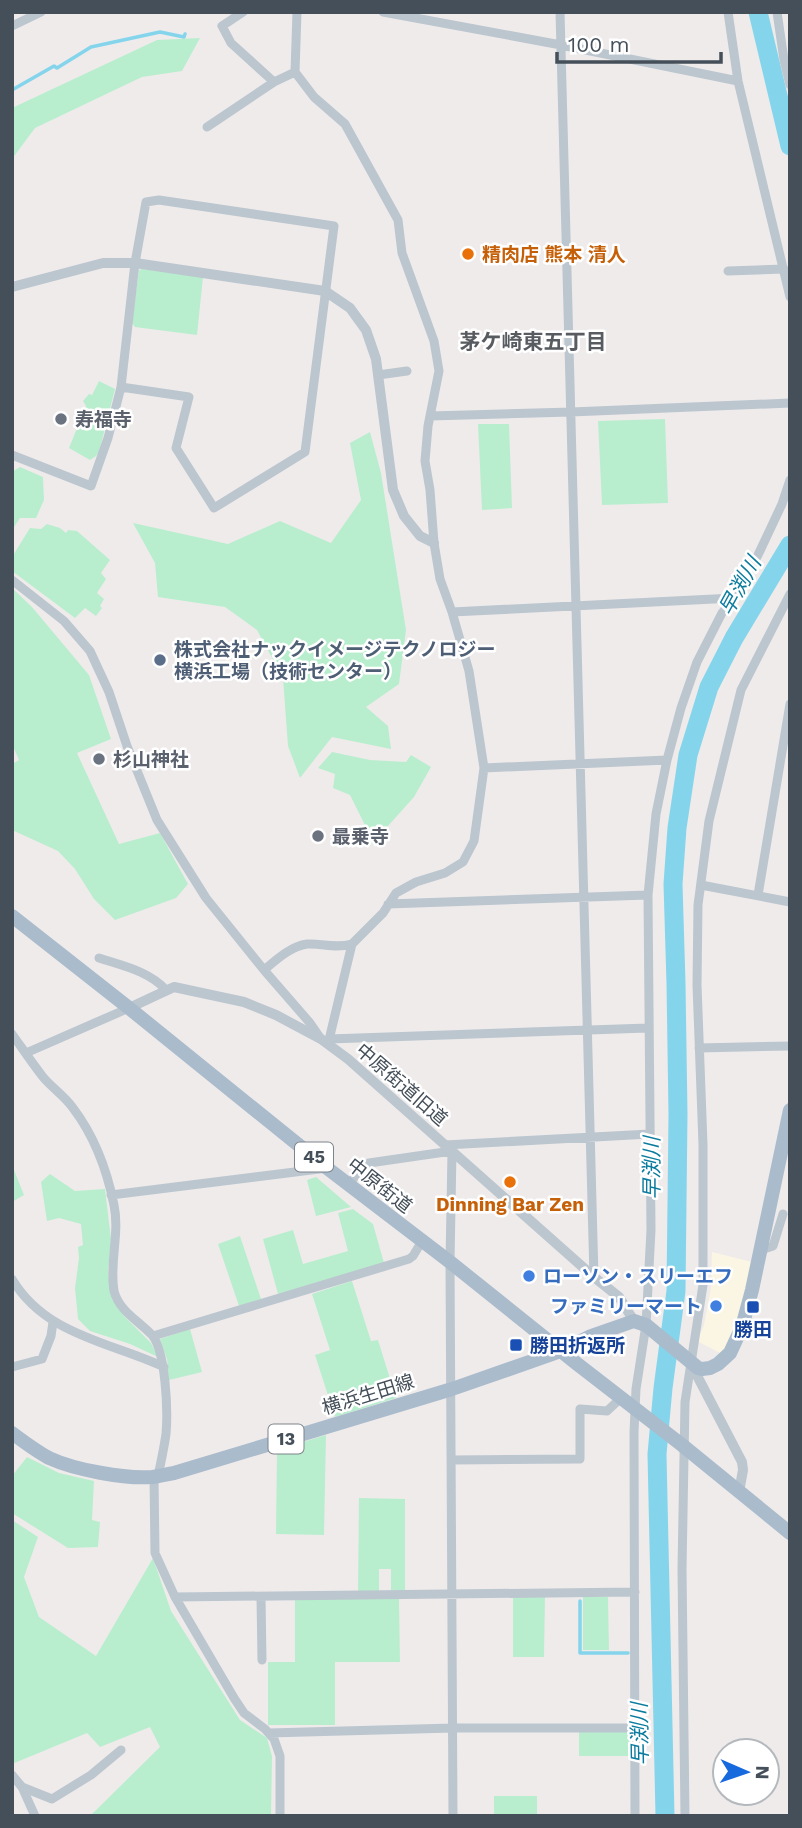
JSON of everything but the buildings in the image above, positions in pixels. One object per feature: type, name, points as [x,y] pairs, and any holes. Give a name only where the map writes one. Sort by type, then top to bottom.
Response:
[{"type":"main road","name":"中原街道","points":[[12,916],[624,1401]]},
{"type":"main road","points":[[644,1326],[689,1362],[702,1369],[718,1364],[730,1353],[742,1327],[790,1110]]},
{"type":"main road","name":"横浜生田線","points":[[12,1433],[51,1458],[73,1466],[139,1477],[156,1476],[452,1389],[561,1351],[591,1336],[644,1326]]},
{"type":"main road","name":"45","points":[[624,1401],[790,1533]]},
{"type":"street","points":[[12,26],[41,12]]},
{"type":"street","points":[[243,12],[222,26],[231,43],[274,82]]},
{"type":"street","points":[[297,12],[295,72],[314,97],[345,124],[398,220],[402,253],[435,341],[439,371],[425,461],[434,543],[440,579],[453,612],[469,671],[484,768],[474,841],[463,862],[445,873],[416,882],[396,893],[383,913],[352,944],[326,1041]]},
{"type":"street","points":[[383,12],[738,82]]},
{"type":"street","points":[[560,12],[594,1277]]},
{"type":"street","points":[[728,12],[738,82],[790,298]]},
{"type":"street","points":[[777,12],[789,79]]},
{"type":"street","points":[[207,127],[274,82],[295,72]]},
{"type":"street","points":[[12,455],[91,486],[108,438],[121,387],[135,263],[146,202],[159,200],[334,226],[304,452],[214,508],[176,448],[189,397],[121,387]]},
{"type":"street","points":[[12,287],[103,263],[135,263],[325,291],[350,308],[366,330],[376,359],[393,490],[404,516],[421,536],[434,543]]},
{"type":"street","points":[[728,271],[784,269]]},
{"type":"street","points":[[378,374],[407,371]]},
{"type":"street","points":[[430,416],[790,403]]},
{"type":"street","points":[[635,1816],[634,1432],[651,1230],[648,895],[656,814],[681,708],[697,663],[722,613],[734,598],[770,530],[790,480]]},
{"type":"street","points":[[12,580],[64,621],[90,651],[109,692],[127,746],[157,820],[206,898],[326,1041]]},
{"type":"street","points":[[685,1816],[683,1446],[689,1362],[703,1285],[698,905],[709,821],[741,690],[790,594]]},
{"type":"street","points":[[453,612],[734,598]]},
{"type":"street","points":[[758,895],[790,704]]},
{"type":"street","points":[[484,768],[667,760]]},
{"type":"street","points":[[701,885],[790,902]]},
{"type":"street","points":[[388,904],[648,895]]},
{"type":"street","points":[[264,970],[284,953],[307,944],[333,947],[352,944]]},
{"type":"street","name":"中原街道旧道","points":[[99,958],[147,975],[157,980],[166,990],[179,988],[244,1002],[326,1041],[619,1297],[644,1326]]},
{"type":"street","points":[[26,1053],[166,990]]},
{"type":"street","points":[[326,1041],[648,1028]]},
{"type":"street","points":[[12,1034],[45,1080],[60,1092],[73,1108],[96,1144],[106,1172],[115,1206],[115,1293],[122,1308],[153,1336],[164,1367],[166,1433],[156,1476],[155,1553],[175,1597],[244,1713],[274,1739],[280,1756],[280,1816]]},
{"type":"street","points":[[699,1048],[790,1046]]},
{"type":"street","points":[[349,1184],[369,1163],[448,1148],[650,1134]]},
{"type":"street","points":[[448,1148],[452,1389],[453,1816]]},
{"type":"street","points":[[111,1195],[327,1168]]},
{"type":"street","points":[[761,1250],[773,1246],[783,1214]]},
{"type":"street","points":[[153,1336],[409,1259],[422,1241]]},
{"type":"street","points":[[12,1279],[20,1292],[53,1322],[164,1367]]},
{"type":"street","points":[[12,1367],[43,1359],[53,1322]]},
{"type":"street","points":[[689,1362],[742,1462],[738,1492]]},
{"type":"street","points":[[452,1460],[580,1459],[580,1409],[607,1411],[624,1401]]},
{"type":"street","points":[[175,1597],[635,1592]]},
{"type":"street","points":[[261,1597],[262,1660]]},
{"type":"street","points":[[269,1733],[636,1727]]},
{"type":"street","points":[[22,1787],[52,1799],[91,1775],[121,1750]]},
{"type":"street","points":[[12,1774],[22,1787],[35,1816]]},
{"type":"shaded area","points":[[712,1252],[752,1262],[739,1318],[723,1352],[720,1353],[697,1341],[704,1325],[711,1287]]},
{"type":"green space","points":[[200,38],[182,71],[142,77],[35,128],[12,159],[12,108],[157,40]]},
{"type":"green space","points":[[139,270],[203,277],[197,335],[135,327],[132,323]]},
{"type":"green space","points":[[99,381],[115,389],[99,452],[90,460],[69,448],[86,406],[83,401],[89,394],[92,395]]},
{"type":"green space","points":[[665,419],[668,503],[602,505],[598,421]]},
{"type":"green space","points":[[478,424],[509,424],[512,508],[482,510]]},
{"type":"green space","points":[[370,432],[381,473],[406,630],[399,684],[366,707],[388,726],[391,749],[332,737],[300,778],[288,746],[283,678],[257,630],[225,607],[158,597],[155,563],[133,523],[228,544],[280,521],[331,543],[361,500],[350,443]]},
{"type":"green space","points":[[20,467],[43,477],[44,500],[36,518],[20,518],[12,530],[12,472]]},
{"type":"green space","points":[[47,524],[66,533],[68,530],[77,531],[110,560],[101,573],[106,579],[97,593],[104,599],[96,616],[85,608],[75,618],[12,571],[12,557],[30,528],[41,529]]},
{"type":"green space","points":[[12,588],[32,607],[89,675],[111,739],[77,753],[119,844],[160,833],[188,884],[176,898],[115,920],[94,899],[75,869],[58,851],[12,830],[12,764],[19,760],[12,744]]},
{"type":"green space","points":[[332,752],[370,760],[406,762],[411,755],[431,767],[414,797],[370,846],[365,825],[350,795],[333,788],[335,774],[318,768]]},
{"type":"green space","points":[[12,1165],[24,1195],[12,1202]]},
{"type":"green space","points":[[50,1174],[75,1191],[105,1189],[111,1239],[108,1271],[112,1299],[124,1316],[151,1343],[158,1357],[130,1344],[90,1331],[78,1319],[75,1288],[78,1247],[83,1245],[81,1224],[59,1218],[47,1221],[41,1182]]},
{"type":"green space","points":[[316,1177],[351,1207],[316,1216],[307,1180]]},
{"type":"green space","points":[[353,1209],[373,1224],[384,1263],[278,1294],[263,1239],[293,1230],[303,1264],[348,1251],[338,1213]]},
{"type":"green space","points":[[240,1236],[261,1299],[239,1306],[218,1244]]},
{"type":"green space","points":[[352,1281],[371,1341],[378,1340],[396,1398],[335,1417],[315,1355],[330,1350],[312,1294]]},
{"type":"green space","points":[[190,1329],[202,1372],[169,1380],[167,1359],[160,1339]]},
{"type":"green space","points":[[326,1435],[324,1535],[276,1534],[277,1450]]},
{"type":"green space","points":[[27,1457],[59,1473],[94,1481],[92,1520],[100,1522],[98,1547],[68,1548],[12,1513],[12,1476]]},
{"type":"green space","points":[[359,1498],[405,1499],[405,1590],[391,1590],[391,1569],[379,1569],[379,1591],[358,1591]]},
{"type":"green space","points":[[12,1520],[38,1537],[24,1577],[39,1617],[96,1656],[153,1558],[171,1611],[240,1720],[267,1738],[272,1756],[271,1816],[90,1816],[160,1747],[150,1727],[100,1747],[87,1733],[12,1764]]},
{"type":"green space","points":[[513,1597],[545,1597],[544,1657],[513,1657]]},
{"type":"green space","points":[[583,1597],[608,1597],[609,1650],[583,1650]]},
{"type":"green space","points":[[295,1599],[399,1599],[400,1662],[335,1662],[335,1725],[268,1725],[268,1662],[295,1662]]},
{"type":"green space","points":[[579,1730],[632,1730],[632,1756],[579,1756]]},
{"type":"green space","points":[[494,1796],[537,1796],[537,1816],[494,1816]]},
{"type":"waterway","name":"早渕川","points":[[758,12],[790,146]]},
{"type":"waterway","points":[[12,90],[54,66],[57,68],[91,47],[160,32],[184,37],[185,34]]},
{"type":"waterway","name":"早渕川","points":[[665,1816],[657,1454],[676,1291],[678,1114],[673,884],[677,828],[688,755],[709,687],[734,638],[790,545]]},
{"type":"waterway","points":[[580,1601],[580,1653],[628,1653]]},
{"type":"place","name":"精肉店 熊本 清人","points":[[468,254]]},
{"type":"place","name":"寿福寺","points":[[61,419]]},
{"type":"place","name":"株式会社ナックイメージテクノロジー 横浜工場（技術センター）","points":[[160,660]]},
{"type":"place","name":"杉山神社","points":[[99,759]]},
{"type":"place","name":"最乗寺","points":[[318,836]]},
{"type":"place","name":"Dinning Bar Zen","points":[[510,1182]]},
{"type":"place","name":"ローソン・スリーエフ","points":[[529,1276]]},
{"type":"place","name":"ファミリーマート","points":[[716,1306]]},
{"type":"place","name":"勝田","points":[[753,1307]]},
{"type":"place","name":"勝田折返所","points":[[516,1345]]},
{"type":"district","name":"茅ケ崎東五丁目","points":[[533,342]]}]
